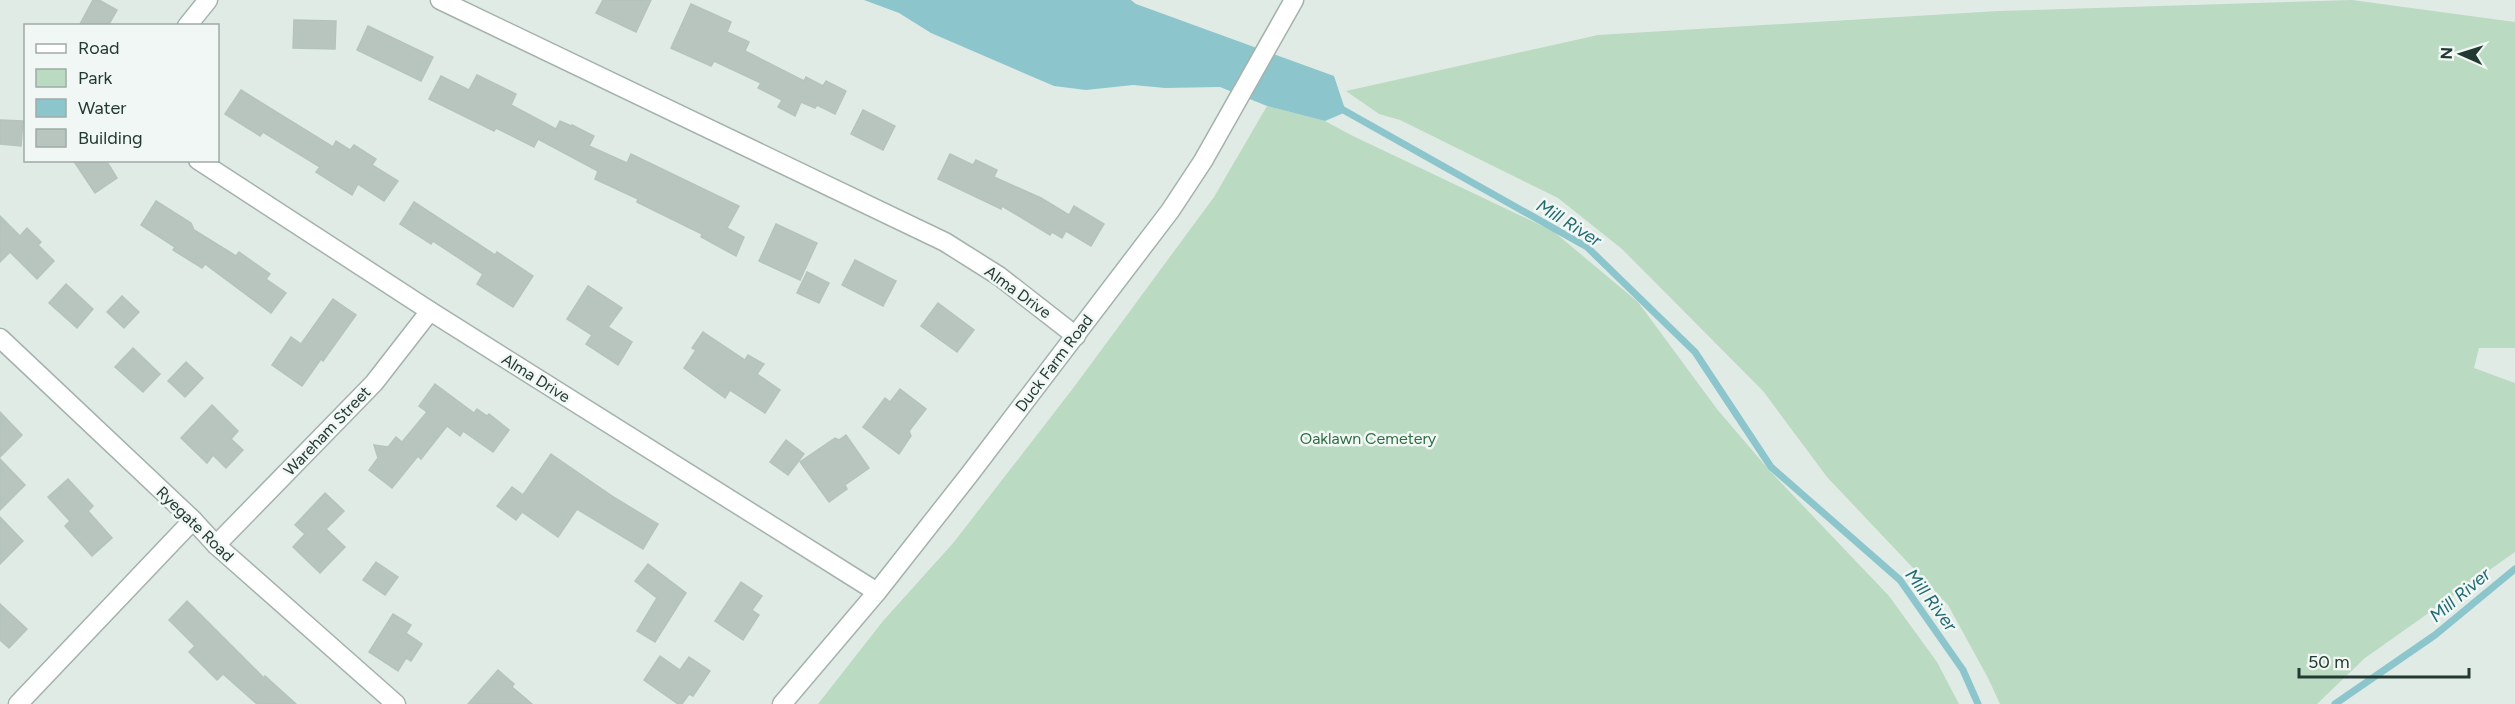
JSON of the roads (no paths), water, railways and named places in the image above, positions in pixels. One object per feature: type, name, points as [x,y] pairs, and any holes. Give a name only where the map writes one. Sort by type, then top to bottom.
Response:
[{"type":"street","points":[[189,24],[208,0]]},
{"type":"street","name":"Alma Drive","points":[[440,0],[945,242],[999,276],[1076,336]]},
{"type":"street","name":"Duck Farm Road","points":[[782,704],[877,592],[1170,211],[1223,126],[1294,0]]},
{"type":"street","name":"Alma Drive","points":[[201,162],[430,311],[877,592]]},
{"type":"street","name":"Wareham Street","points":[[216,545],[374,383],[430,311]]},
{"type":"street","name":"Ryegate Road","points":[[0,338],[193,520],[216,545],[396,704]]},
{"type":"street","points":[[18,704],[193,520]]},
{"type":"water","points":[[864,0],[1131,0],[1136,4],[1334,76],[1346,112],[1325,121],[1267,106],[1220,87],[1165,88],[1133,85],[1086,90],[1054,86],[931,33],[899,13]]},
{"type":"waterway","name":"Mill River","points":[[1338,107],[1587,247],[1695,352],[1771,467],[1900,580],[1963,670],[1978,704]]},
{"type":"waterway","name":"Mill River","points":[[2335,704],[2435,635],[2515,569]]},
{"type":"park label","name":"Oaklawn Cemetery","points":[[1368,438]]}]
